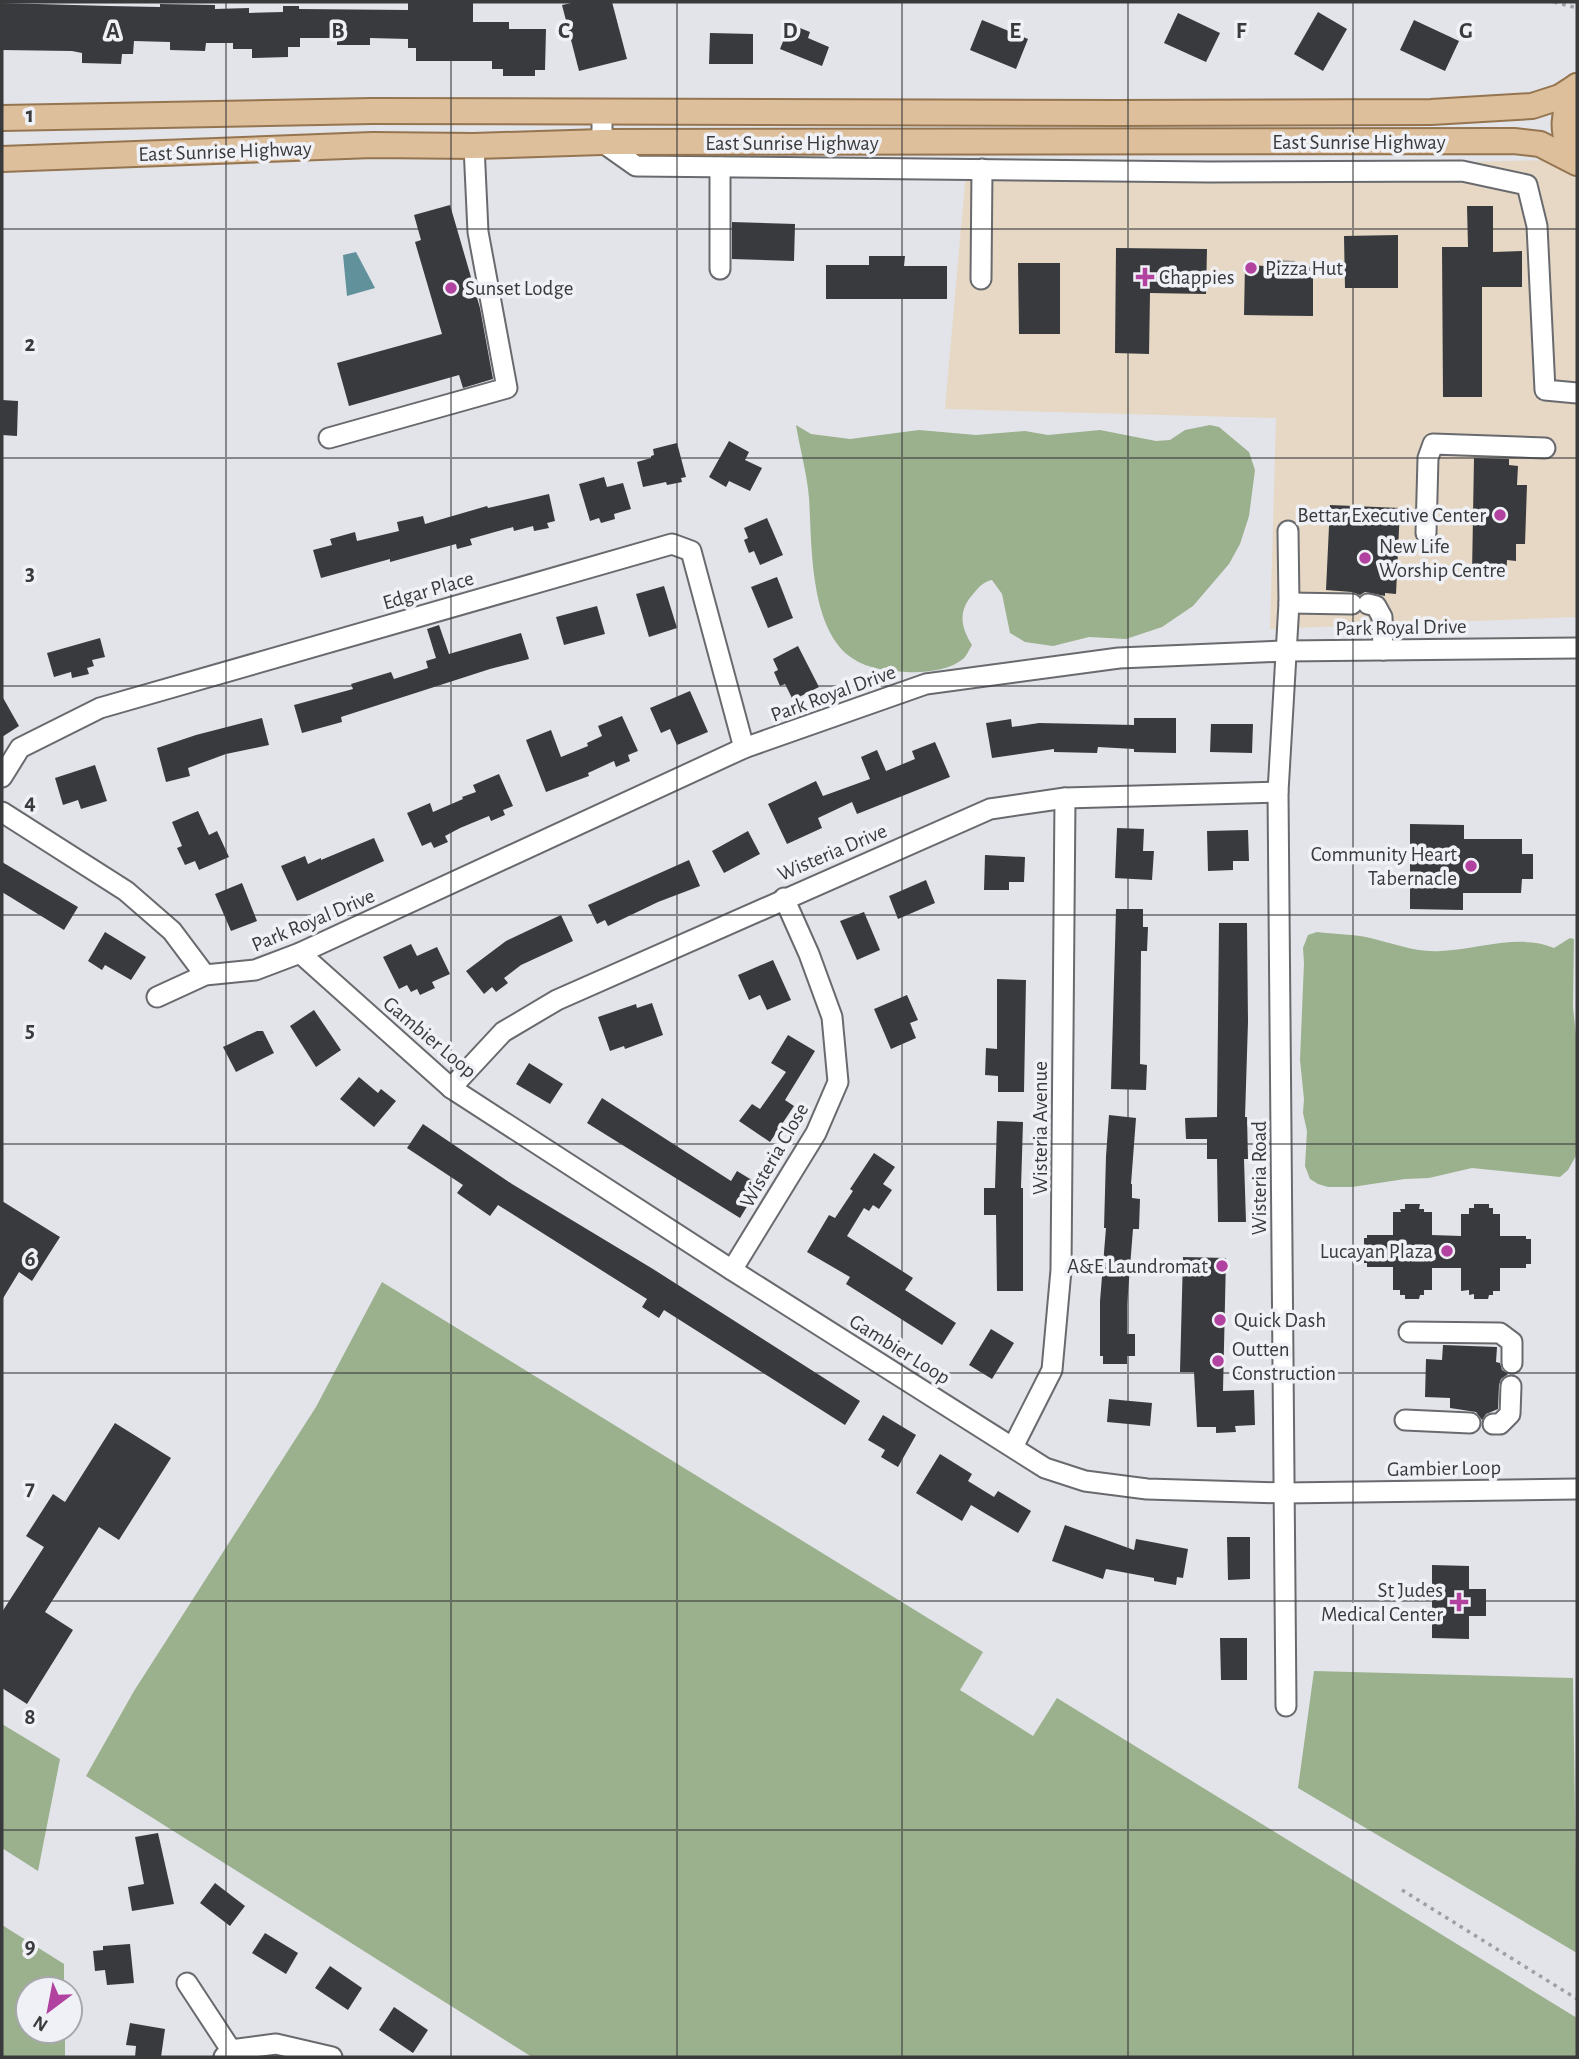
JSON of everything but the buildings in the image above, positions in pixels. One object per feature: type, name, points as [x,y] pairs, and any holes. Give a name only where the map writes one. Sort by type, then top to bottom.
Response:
[{"type":"main road","name":"East Sunrise Highway","points":[[2,118],[372,111],[1431,112],[1516,107],[1547,102],[1577,86]]},
{"type":"main road","points":[[1577,86],[1568,101],[1564,118],[1565,135],[1577,161]]},
{"type":"main road","name":"East Sunrise Highway","points":[[2,159],[372,145],[474,146],[602,142],[1526,141],[1540,144],[1577,161]]},
{"type":"street","points":[[602,112],[602,142],[636,166],[1462,171],[1527,185],[1536,226],[1545,390],[1577,393]]},
{"type":"street","points":[[1116,113],[1120,170]]},
{"type":"street","points":[[1462,171],[1483,141]]},
{"type":"street","points":[[329,438],[507,388],[478,232],[474,146]]},
{"type":"street","points":[[720,167],[720,269]]},
{"type":"street","points":[[981,279],[982,169]]},
{"type":"street","points":[[1426,533],[1428,458],[1433,444],[1545,448]]},
{"type":"street","name":"Wisteria Road","points":[[1286,1706],[1278,792],[1289,603],[1289,531]]},
{"type":"street","name":"Edgar Place","points":[[2,777],[20,748],[100,708],[672,544],[691,551],[744,748]]},
{"type":"street","points":[[1289,603],[1376,606],[1382,617],[1383,650]]},
{"type":"street","name":"Park Royal Drive","points":[[157,997],[205,975],[255,970],[300,953],[744,748],[926,684],[1119,658],[1285,651],[1577,648]]},
{"type":"street","name":"Wisteria Drive","points":[[450,1088],[503,1032],[557,999],[990,809],[1065,799],[1278,792]]},
{"type":"street","name":"Wisteria Avenue","points":[[1013,1447],[1052,1370],[1061,1270],[1065,799]]},
{"type":"street","points":[[2,812],[127,891],[172,931],[205,975]]},
{"type":"street","name":"Wisteria Close","points":[[732,1270],[816,1133],[838,1082],[832,1017],[809,954],[784,898]]},
{"type":"street","name":"Gambier Loop","points":[[300,953],[450,1088],[1045,1468],[1086,1481],[1147,1489],[1284,1493],[1577,1489]]},
{"type":"street","points":[[1409,1332],[1500,1333],[1513,1342],[1512,1363]]},
{"type":"street","points":[[1493,1424],[1500,1424],[1510,1414],[1511,1386]]},
{"type":"street","points":[[1405,1420],[1470,1423]]},
{"type":"street","points":[[187,1983],[228,2053],[276,2045],[332,2057]]},
{"type":"path","points":[[1554,2],[1577,8]]},
{"type":"path","points":[[1402,1889],[1577,1998]]},
{"type":"shaded area","points":[[967,160],[1325,165],[1552,160],[1577,180],[1577,617],[1270,629],[1276,418],[945,409]]},
{"type":"green space","points":[[796,425],[811,434],[850,439],[919,430],[976,435],[1025,431],[1048,435],[1100,430],[1156,441],[1170,440],[1185,430],[1210,425],[1219,427],[1249,452],[1255,470],[1249,516],[1240,544],[1229,564],[1193,606],[1162,627],[1126,639],[1089,637],[1053,646],[1025,642],[1010,633],[1002,594],[992,580],[980,586],[965,606],[963,625],[972,645],[958,663],[929,671],[878,669],[858,662],[838,645],[820,606],[813,561],[808,489]]},
{"type":"green space","points":[[1317,932],[1366,937],[1431,951],[1513,942],[1554,948],[1570,938],[1574,939],[1577,1154],[1568,1170],[1560,1177],[1472,1168],[1429,1178],[1352,1187],[1328,1187],[1310,1179],[1305,1166],[1307,1131],[1303,1113],[1300,1060],[1303,948],[1308,935]]},
{"type":"green space","points":[[382,1282],[983,1652],[960,1690],[1033,1736],[1057,1698],[1577,2018],[1577,2057],[532,2057],[86,1776],[134,1691],[316,1407]]},
{"type":"green space","points":[[1314,1671],[1573,1678],[1577,1953],[1298,1788]]},
{"type":"green space","points":[[2,1724],[60,1759],[38,1871],[2,1848]]},
{"type":"green space","points":[[2,1925],[64,1964],[64,1975],[14,1975],[14,2045],[65,2045],[65,2057],[2,2057]]},
{"type":"water","points":[[356,252],[375,288],[347,296],[343,255]]},
{"type":"place","name":"Pizza Hut","points":[[1251,268]]},
{"type":"place","name":"Chappies","points":[[1145,277]]},
{"type":"place","name":"Sunset Lodge","points":[[451,288]]},
{"type":"place","name":"Bettar Executive Center","points":[[1500,515]]},
{"type":"place","name":"New Life Worship Centre","points":[[1365,558]]},
{"type":"place","name":"Community Heart Tabernacle","points":[[1471,866]]},
{"type":"place","name":"Lucayan Plaza","points":[[1447,1251]]},
{"type":"place","name":"A&E Laundromat","points":[[1222,1266]]},
{"type":"place","name":"Quick Dash","points":[[1220,1320]]},
{"type":"place","name":"Outten Construction","points":[[1218,1361]]},
{"type":"place","name":"St Judes Medical Center","points":[[1459,1602]]}]
